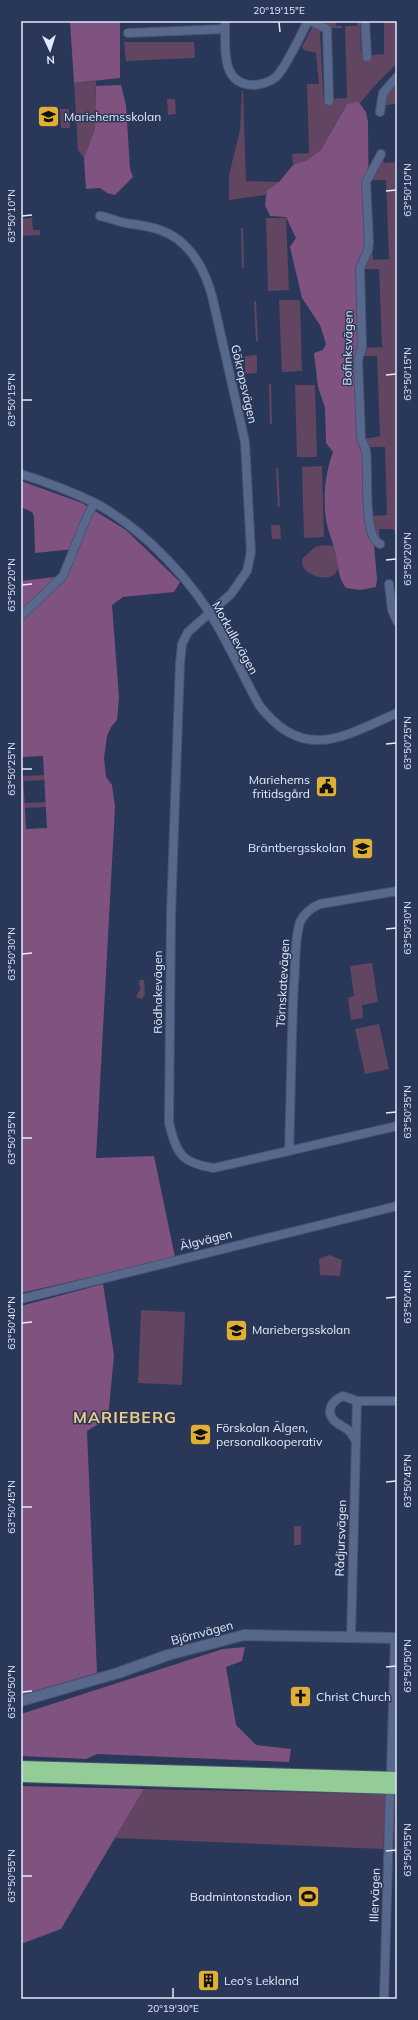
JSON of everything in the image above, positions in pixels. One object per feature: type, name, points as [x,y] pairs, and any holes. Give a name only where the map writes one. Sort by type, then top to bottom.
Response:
[{"type":"highway","points":[[21,1767],[394,1775]]},
{"type":"highway","points":[[21,1776],[394,1790]]},
{"type":"street","points":[[128,34],[225,25],[227,69],[235,79],[241,83],[256,85],[265,83],[275,77],[308,21]]},
{"type":"street","points":[[311,21],[326,29],[329,101]]},
{"type":"street","points":[[365,21],[367,57]]},
{"type":"street","points":[[380,112],[383,93],[397,77]]},
{"type":"street","name":"Bofinksvägen","points":[[380,544],[373,538],[368,519],[366,451],[361,439],[358,360],[362,347],[360,268],[369,247],[366,182],[381,154]]},
{"type":"street","name":"Gökropsvägen","points":[[100,216],[121,222],[149,226],[176,237],[193,255],[209,284],[245,442],[251,552],[247,571],[240,583],[227,599],[209,613]]},
{"type":"street","name":"Morkullevägen","points":[[21,474],[57,486],[94,503],[128,524],[151,544],[182,576],[209,613],[259,705],[269,718],[282,730],[302,738],[329,740],[346,736],[397,713]]},
{"type":"street","points":[[21,616],[63,576],[94,503]]},
{"type":"street","points":[[389,584],[392,610],[397,621]]},
{"type":"street","name":"Rödhakevägen","points":[[209,613],[188,632],[182,644],[180,663],[171,913],[168,1123],[176,1150],[194,1165],[214,1168],[397,1126]]},
{"type":"street","name":"Törnskatevägen","points":[[289,1151],[294,992],[297,940],[300,922],[303,916],[311,908],[320,904],[397,891]]},
{"type":"street","name":"Älgvägen","points":[[21,1299],[397,1206]]},
{"type":"street","points":[[356,1441],[351,1432],[335,1422],[331,1416],[330,1408],[334,1400],[343,1396],[357,1401],[397,1401]]},
{"type":"street","name":"Rådjursvägen","points":[[351,1636],[357,1401]]},
{"type":"street","name":"Björnvägen","points":[[21,1701],[118,1673],[168,1655],[244,1635],[396,1638]]},
{"type":"street","points":[[394,1775],[396,1638]]},
{"type":"street","name":"Illervägen","points":[[384,1999],[394,1790]]},
{"type":"shaded area","points":[[70,21],[120,21],[120,78],[74,83]]},
{"type":"shaded area","points":[[317,21],[336,21],[336,26],[342,26],[342,28],[329,28]]},
{"type":"shaded area","points":[[357,21],[360,21],[361,51],[369,55],[384,54],[384,21],[397,21],[397,64],[379,81],[360,103],[358,101],[347,104],[321,150],[307,160],[293,165],[292,154],[309,153],[307,84],[319,84],[316,53],[304,50],[302,47],[314,24],[324,32],[320,32],[323,94],[331,99],[347,98],[345,26],[357,26]]},
{"type":"shaded area","points":[[124,42],[194,42],[195,58],[126,61]]},
{"type":"shaded area","points":[[96,81],[95,129],[84,158],[78,150],[74,83]]},
{"type":"shaded area","points":[[395,84],[397,84],[397,104],[386,105],[388,93]]},
{"type":"shaded area","points":[[121,85],[126,105],[130,169],[133,177],[115,195],[107,193],[100,188],[86,189],[84,158],[95,129],[96,86]]},
{"type":"shaded area","points":[[242,90],[246,181],[279,182],[267,190],[266,195],[229,200],[229,175],[240,130]]},
{"type":"shaded area","points":[[167,99],[175,99],[176,114],[168,115]]},
{"type":"shaded area","points":[[358,101],[366,112],[368,122],[369,243],[360,268],[362,347],[358,360],[377,579],[376,587],[360,590],[346,588],[341,580],[326,520],[325,485],[333,452],[326,443],[325,408],[318,387],[314,353],[323,350],[326,344],[320,325],[302,298],[290,247],[296,238],[286,217],[270,216],[265,205],[267,190],[279,182],[293,165],[307,160],[321,150],[347,104]]},
{"type":"shaded area","points":[[60,109],[69,109],[70,128],[61,128]]},
{"type":"shaded area","points":[[383,158],[384,163],[397,162],[397,534],[395,534],[394,529],[379,529],[380,542],[370,516],[387,515],[385,447],[367,447],[364,439],[380,436],[377,356],[361,356],[363,348],[382,347],[379,269],[363,269],[370,252],[373,255],[373,260],[389,259],[386,180],[370,180]]},
{"type":"shaded area","points":[[32,218],[33,230],[40,230],[40,235],[21,236],[21,219]]},
{"type":"shaded area","points":[[266,218],[286,218],[289,290],[268,291]]},
{"type":"shaded area","points":[[241,228],[243,228],[244,268],[242,268]]},
{"type":"shaded area","points":[[279,300],[300,300],[302,371],[282,372]]},
{"type":"shaded area","points":[[254,301],[256,301],[258,341],[256,341]]},
{"type":"shaded area","points":[[257,355],[257,373],[245,374],[245,356]]},
{"type":"shaded area","points":[[269,384],[271,384],[272,424],[270,424]]},
{"type":"shaded area","points":[[295,385],[315,385],[317,457],[297,457]]},
{"type":"shaded area","points":[[322,466],[324,537],[304,538],[302,467]]},
{"type":"shaded area","points":[[276,468],[278,468],[280,507],[278,507]]},
{"type":"shaded area","points":[[21,481],[82,503],[126,530],[180,582],[174,592],[123,597],[112,605],[119,698],[117,720],[111,727],[107,736],[104,758],[106,777],[112,785],[115,807],[96,1158],[154,1156],[175,1257],[96,1279],[82,1279],[21,1293],[21,581],[63,576],[74,549],[35,553],[34,517],[32,512],[21,507]],"holes":[[[43,756],[47,828],[26,829],[22,757]]]},
{"type":"shaded area","points":[[271,525],[280,525],[281,539],[272,539]]},
{"type":"shaded area","points":[[323,545],[334,546],[338,562],[336,573],[328,577],[311,574],[302,564],[302,559],[315,547]]},
{"type":"shaded area","points":[[47,775],[48,780],[21,781],[21,776]]},
{"type":"shaded area","points":[[48,802],[49,807],[21,808],[21,803]]},
{"type":"shaded area","points":[[372,963],[378,1002],[362,1005],[363,1018],[351,1020],[348,998],[354,996],[350,966]]},
{"type":"shaded area","points":[[139,980],[144,980],[145,994],[142,999],[136,997],[140,989]]},
{"type":"shaded area","points":[[379,1024],[389,1069],[365,1074],[355,1029]]},
{"type":"shaded area","points":[[329,1255],[342,1260],[340,1276],[320,1275],[319,1259]]},
{"type":"shaded area","points":[[103,1284],[114,1355],[108,1418],[87,1431],[97,1673],[21,1695],[21,1306]]},
{"type":"shaded area","points":[[141,1310],[185,1312],[182,1385],[138,1383]]},
{"type":"shaded area","points":[[294,1526],[301,1526],[301,1545],[294,1545]]},
{"type":"shaded area","points":[[245,1647],[242,1661],[226,1667],[236,1725],[256,1745],[291,1749],[289,1762],[97,1754],[86,1759],[21,1756],[21,1714],[223,1649]]},
{"type":"shaded area","points":[[21,1786],[144,1789],[61,1929],[21,1944]]},
{"type":"shaded area","points":[[144,1789],[386,1794],[383,1849],[115,1838]]},
{"type":"shaded area","points":[[394,1796],[397,1796],[397,1853],[394,1853]]},
{"type":"place","name":"Mariehemsskolan","points":[[49,117]]},
{"type":"place","name":"Mariehems fritidsgård","points":[[326,787]]},
{"type":"place","name":"Bräntbergsskolan","points":[[362,848]]},
{"type":"place","name":"Mariebergsskolan","points":[[237,1330]]},
{"type":"place","name":"Förskolan Älgen, personalkooperativ","points":[[200,1435]]},
{"type":"place","name":"Christ Church","points":[[301,1697]]},
{"type":"place","name":"Badmintonstadion","points":[[308,1897]]},
{"type":"place","name":"Leo's Lekland","points":[[208,1981]]},
{"type":"district","name":"MARIEBERG","points":[[125,1417]]}]
